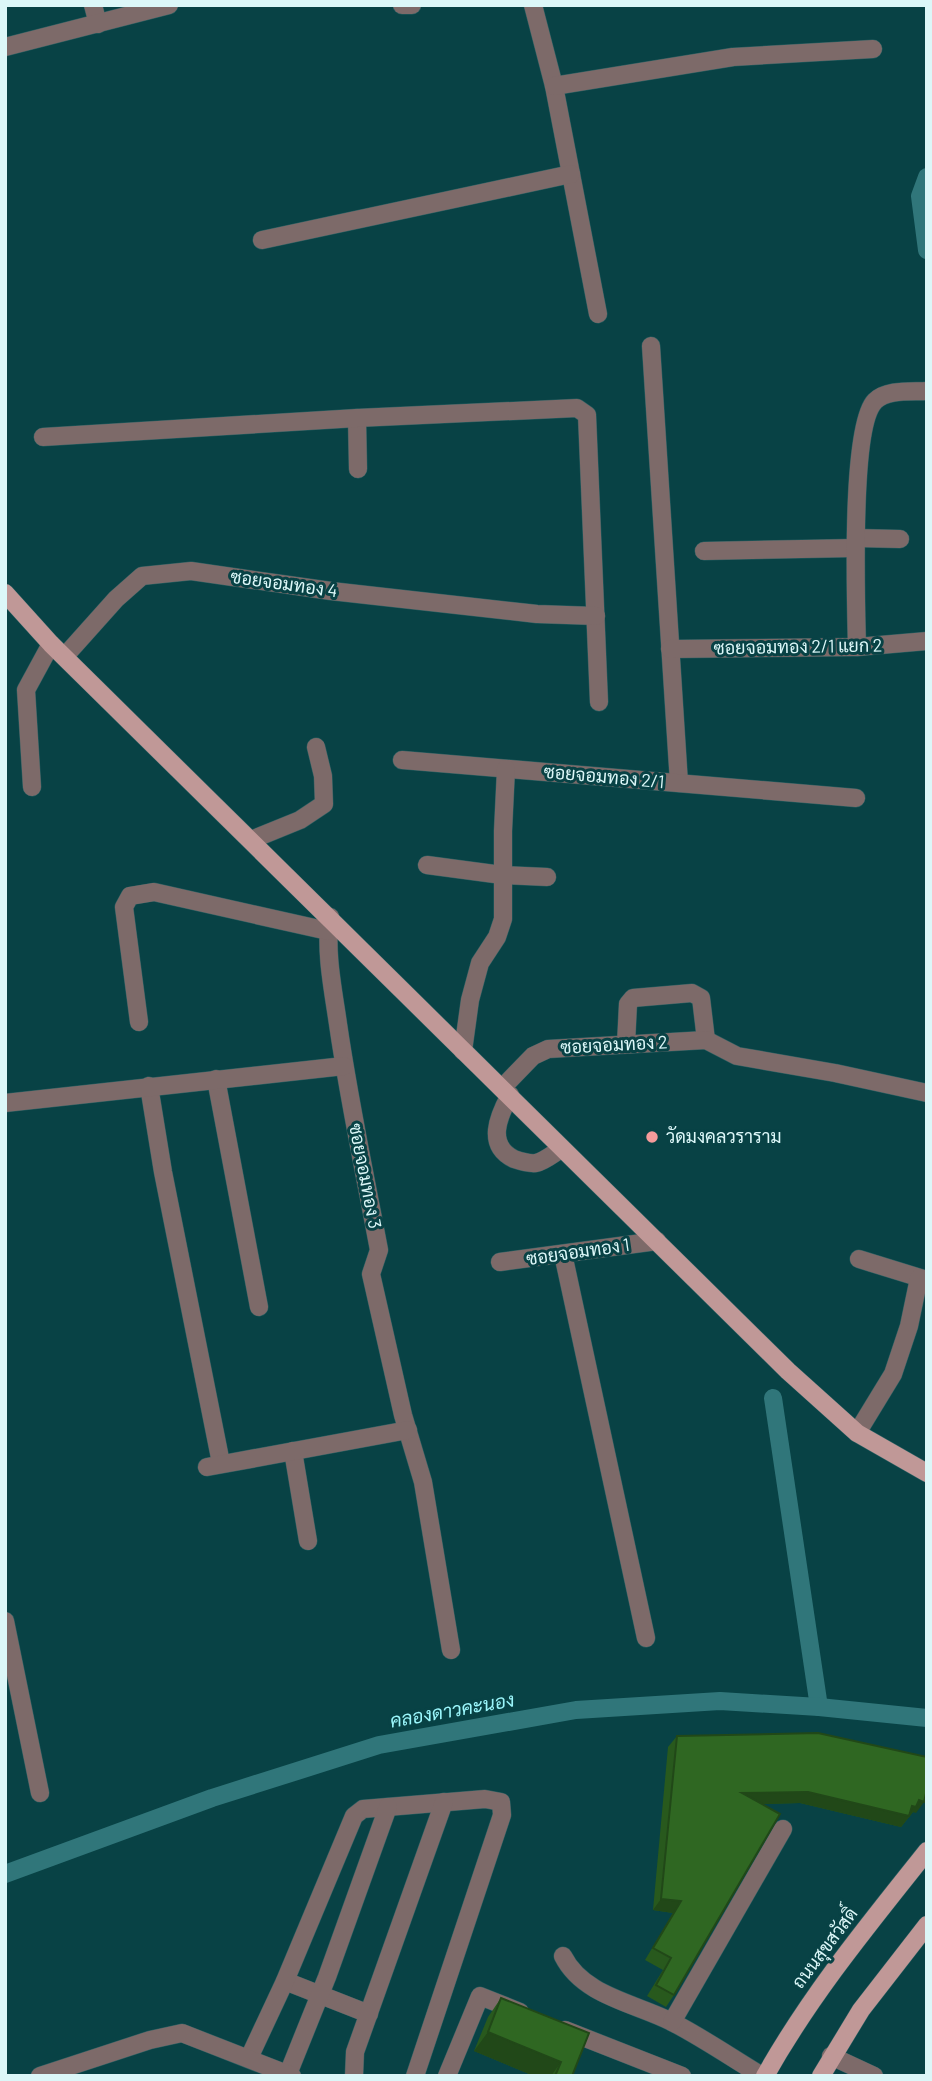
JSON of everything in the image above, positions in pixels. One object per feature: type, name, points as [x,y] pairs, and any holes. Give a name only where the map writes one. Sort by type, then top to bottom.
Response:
[{"type":"main road","points":[[5,593],[58,650],[251,840],[329,924],[506,1092],[788,1371],[857,1433],[927,1473]]},
{"type":"main road","name":"ถนนสุขสวัสดิ์","points":[[764,2076],[831,1971],[927,1851]]},
{"type":"main road","points":[[821,2076],[861,2010],[927,1925]]},
{"type":"street","points":[[93,5],[98,24]]},
{"type":"street","points":[[5,47],[169,5]]},
{"type":"street","points":[[402,5],[412,5]]},
{"type":"street","points":[[533,5],[554,86],[598,314]]},
{"type":"street","points":[[554,86],[733,57],[873,49]]},
{"type":"street","points":[[262,240],[571,174]]},
{"type":"street","name":"ซอยจอมทอง 2/1","points":[[402,760],[679,783],[650,346]]},
{"type":"street","points":[[857,647],[855,543],[863,427],[875,400],[890,393],[927,391]]},
{"type":"street","points":[[43,437],[578,408],[587,415],[599,702]]},
{"type":"street","points":[[357,418],[358,469]]},
{"type":"street","points":[[704,551],[900,539]]},
{"type":"street","name":"ซอยจอมทอง 4","points":[[32,787],[26,690],[58,650],[142,576],[191,571],[331,591],[537,614],[596,616]]},
{"type":"street","name":"ซอยจอมทอง 2/1 แยก 2","points":[[670,649],[857,647],[927,641]]},
{"type":"street","points":[[251,840],[300,820],[324,804],[323,776],[316,747]]},
{"type":"street","points":[[463,1051],[470,1000],[480,963],[497,937],[503,919],[506,769]]},
{"type":"street","points":[[679,783],[856,798]]},
{"type":"street","points":[[427,865],[502,875],[547,877]]},
{"type":"street","points":[[139,1022],[124,907],[130,896],[153,892],[329,924]]},
{"type":"street","name":"ซอยจอมทอง 3","points":[[329,924],[330,974],[344,1066],[379,1250],[371,1274],[423,1482],[451,1650]]},
{"type":"street","points":[[626,1044],[628,1004],[633,998],[692,993],[701,998],[706,1040],[737,1056],[927,1093]]},
{"type":"street","name":"ซอยจอมทอง 2","points":[[506,1092],[533,1056],[548,1049],[706,1040]]},
{"type":"street","points":[[5,1102],[344,1066]]},
{"type":"street","points":[[216,1079],[259,1307]]},
{"type":"street","points":[[149,1086],[213,1463],[408,1430]]},
{"type":"street","points":[[506,1092],[496,1132],[498,1143],[505,1153],[516,1160],[536,1163],[561,1149]]},
{"type":"street","name":"ซอยจอมทอง 1","points":[[500,1262],[657,1241]]},
{"type":"street","points":[[563,1254],[646,1638]]},
{"type":"street","points":[[857,1433],[893,1374],[923,1279],[859,1259]]},
{"type":"street","points":[[293,1451],[308,1541]]},
{"type":"street","points":[[5,1621],[40,1793]]},
{"type":"street","points":[[256,2066],[285,1981],[354,1816],[363,1809],[485,1799],[501,1802],[502,1815],[415,2076]]},
{"type":"street","points":[[354,2076],[355,2052],[444,1802]]},
{"type":"street","points":[[40,2076],[150,2040],[182,2033],[256,2066],[290,2075],[388,1807]]},
{"type":"street","points":[[672,2022],[783,1829]]},
{"type":"street","points":[[563,1956],[570,1970],[589,1986],[672,2022],[764,2076]]},
{"type":"street","points":[[285,1981],[369,2014]]},
{"type":"street","points":[[447,2076],[480,1996],[682,2076]]},
{"type":"street","points":[[831,2056],[874,2076]]},
{"type":"building","points":[[818,1733],[927,1757],[927,1789],[924,1802],[919,1800],[916,1807],[912,1806],[909,1816],[808,1792],[742,1793],[780,1814],[674,1995],[656,1985],[671,1958],[653,1948],[681,1901],[661,1899],[677,1736]]},
{"type":"building","points":[[501,1998],[589,2033],[572,2076],[555,2076],[561,2062],[488,2032]]},
{"type":"waterway","points":[[927,177],[920,196],[927,250]]},
{"type":"waterway","points":[[773,1398],[819,1707]]},
{"type":"waterway","name":"คลองดาวคะนอง","points":[[5,1874],[212,1798],[379,1745],[576,1710],[720,1701],[819,1707],[927,1718]]},
{"type":"place","name":"วัดมงคลวราราม","points":[[652,1137]]}]
